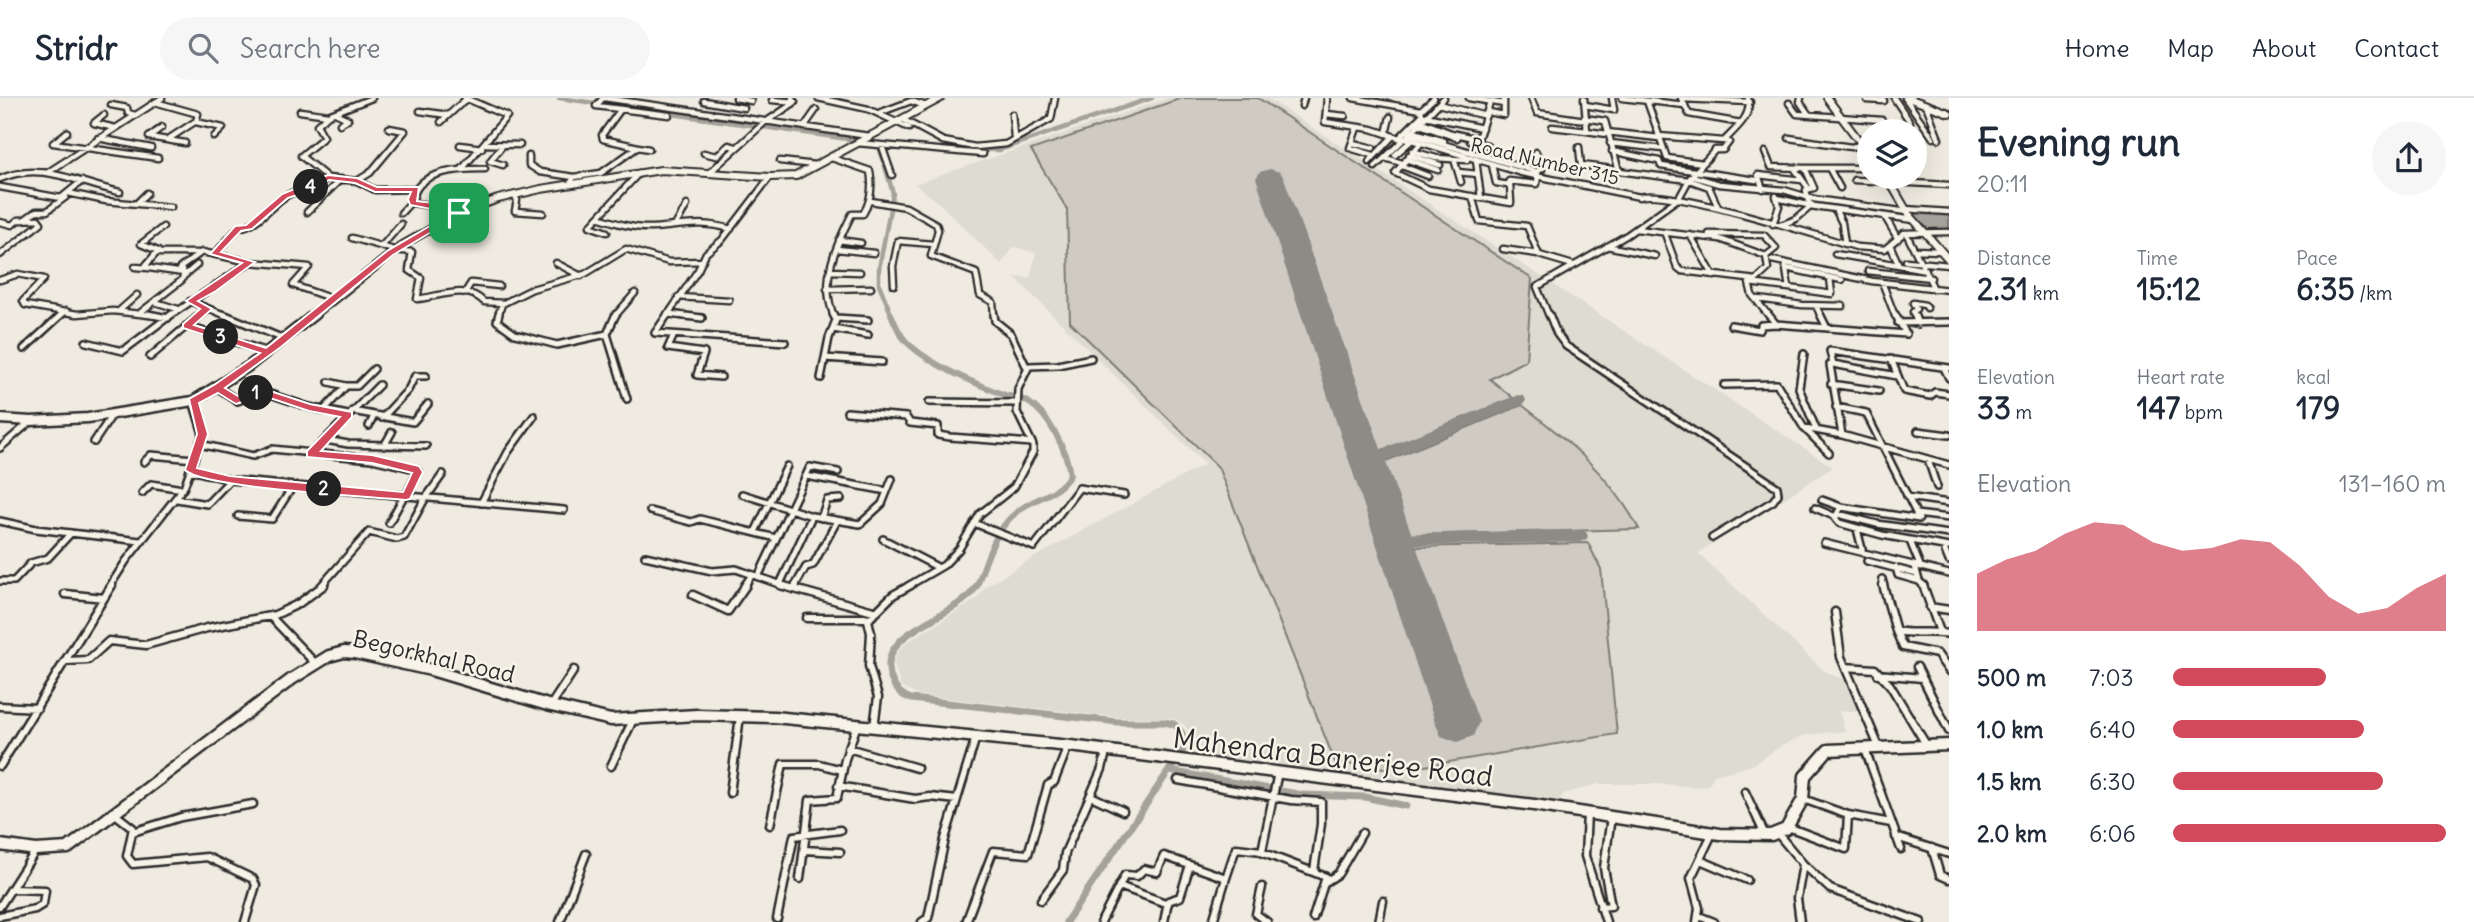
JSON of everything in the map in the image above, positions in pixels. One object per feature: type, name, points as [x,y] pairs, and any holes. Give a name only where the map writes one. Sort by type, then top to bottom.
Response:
[{"type":"street","points":[[47,173],[162,98]]},
{"type":"street","points":[[300,111],[328,115],[372,98]]},
{"type":"street","points":[[736,98],[751,101]]},
{"type":"street","points":[[818,98],[900,120],[940,142],[957,147],[999,146],[1010,142],[1051,119],[1055,98]]},
{"type":"street","points":[[0,419],[32,421],[113,415],[193,401],[218,388],[268,352],[394,250],[459,213],[514,195],[639,173],[667,170],[770,177],[796,176],[941,98]]},
{"type":"street","points":[[1302,106],[1304,98]]},
{"type":"street","points":[[1327,98],[1325,122],[1399,138],[1434,98]]},
{"type":"street","points":[[1353,98],[1421,110]]},
{"type":"street","points":[[1395,155],[1419,122],[1444,98]]},
{"type":"street","points":[[1469,98],[1504,104]]},
{"type":"street","points":[[1437,104],[1472,113],[1504,115],[1503,98]]},
{"type":"street","points":[[1531,98],[1537,113],[1605,120],[1619,170]]},
{"type":"street","points":[[1584,98],[1587,131]]},
{"type":"street","points":[[1595,98],[1597,107]]},
{"type":"street","points":[[1585,105],[1615,109],[1612,98]]},
{"type":"street","points":[[1622,98],[1662,100],[1685,105]]},
{"type":"street","points":[[1801,98],[1800,102],[1809,116]]},
{"type":"street","points":[[1827,98],[1857,139]]},
{"type":"street","points":[[1867,100],[1884,101],[1883,98]]},
{"type":"street","points":[[1894,98],[1909,120],[1932,120]]},
{"type":"street","points":[[1907,98],[1949,113]]},
{"type":"street","points":[[1907,98],[1933,138]]},
{"type":"street","points":[[441,122],[466,99],[483,108],[506,114],[484,146],[462,169]]},
{"type":"street","points":[[669,115],[597,106],[602,99],[693,109],[762,124],[804,127],[868,137]]},
{"type":"street","points":[[693,109],[706,99],[744,108]]},
{"type":"street","points":[[1681,99],[1749,100],[1741,123],[1724,141]]},
{"type":"street","points":[[1681,99],[1689,114],[1741,123]]},
{"type":"street","points":[[772,100],[794,100]]},
{"type":"street","points":[[709,173],[735,147],[794,100]]},
{"type":"street","points":[[1647,100],[1658,137],[1669,159],[1704,163]]},
{"type":"street","points":[[879,113],[911,101],[926,106]]},
{"type":"street","points":[[1696,101],[1703,116]]},
{"type":"street","points":[[155,102],[198,114],[196,121],[167,140]]},
{"type":"street","points":[[1419,122],[1478,139],[1490,102]]},
{"type":"street","points":[[1789,103],[1796,114],[1862,119]]},
{"type":"street","points":[[111,105],[127,108],[128,113],[135,115]]},
{"type":"street","points":[[1926,105],[1940,139]]},
{"type":"street","points":[[621,109],[602,135],[603,139],[649,149]]},
{"type":"street","points":[[420,110],[448,114]]},
{"type":"street","points":[[804,127],[816,110]]},
{"type":"street","points":[[335,113],[348,119],[340,124]]},
{"type":"street","points":[[1458,134],[1472,113]]},
{"type":"street","points":[[1012,114],[1014,138]]},
{"type":"street","points":[[1326,114],[1345,117]]},
{"type":"street","points":[[104,115],[94,123],[115,128]]},
{"type":"street","points":[[328,115],[317,125],[324,137],[301,155],[328,178],[357,181],[375,190],[416,189]]},
{"type":"street","points":[[1425,116],[1482,128]]},
{"type":"street","points":[[1386,134],[1390,117]]},
{"type":"street","points":[[1567,118],[1569,129]]},
{"type":"street","points":[[900,120],[909,128]]},
{"type":"street","points":[[196,121],[223,128],[215,137]]},
{"type":"street","points":[[1419,122],[1448,136],[1487,145]]},
{"type":"street","points":[[136,145],[162,127]]},
{"type":"street","points":[[1552,127],[1729,142],[1723,150],[1715,150],[1692,176],[1679,198],[1636,229],[1538,287],[1557,334],[1575,352],[1777,487],[1778,494],[1773,501],[1712,538]]},
{"type":"street","points":[[357,181],[370,173],[405,131],[389,128]]},
{"type":"street","points":[[1357,128],[1350,148],[1373,155]]},
{"type":"street","points":[[67,132],[53,143],[158,158]]},
{"type":"street","points":[[149,136],[185,143]]},
{"type":"street","points":[[1369,162],[1393,136]]},
{"type":"street","points":[[98,138],[151,148]]},
{"type":"street","points":[[1409,138],[1538,174]]},
{"type":"street","points":[[1375,167],[1399,141],[1409,138],[1444,141]]},
{"type":"street","name":"Road Number 315","points":[[1409,138],[1410,154],[1476,161],[1640,197],[1648,194],[1679,198],[1845,244],[1880,250],[1891,247]]},
{"type":"street","points":[[1789,138],[1851,147],[1857,144]]},
{"type":"street","points":[[858,142],[983,154]]},
{"type":"street","points":[[1353,143],[1373,148]]},
{"type":"street","points":[[1610,144],[1663,149]]},
{"type":"street","points":[[460,145],[520,145]]},
{"type":"street","points":[[503,145],[490,162],[503,165]]},
{"type":"street","points":[[704,153],[716,156],[729,145],[735,147]]},
{"type":"street","points":[[881,146],[892,176]]},
{"type":"street","points":[[529,156],[530,165],[540,172],[574,177],[601,173],[638,147]]},
{"type":"street","points":[[1578,147],[1581,165],[1619,170],[1630,175],[1756,180]]},
{"type":"street","points":[[1612,151],[1659,161],[1661,166],[1704,178],[1709,182],[1886,209],[1949,212]]},
{"type":"street","points":[[1410,154],[1395,173],[1416,184],[1511,203],[1508,181],[1537,184],[1538,174],[1542,169],[1536,152]]},
{"type":"street","points":[[1765,152],[1771,167],[1857,168]]},
{"type":"street","points":[[1385,159],[1410,154],[1476,161],[1481,198]]},
{"type":"street","points":[[1410,154],[1439,168]]},
{"type":"street","points":[[1410,154],[1428,176]]},
{"type":"street","points":[[832,158],[870,171],[872,180],[868,191],[872,201]]},
{"type":"street","points":[[1454,159],[1461,182]]},
{"type":"street","points":[[780,161],[819,166]]},
{"type":"street","points":[[1492,165],[1496,183],[1507,185]]},
{"type":"street","points":[[1794,168],[1809,189]]},
{"type":"street","points":[[1805,168],[1814,188],[1806,190],[1810,203],[1817,208]]},
{"type":"street","points":[[1829,168],[1840,188]]},
{"type":"street","points":[[401,213],[412,201],[416,189],[428,178],[462,169],[485,169]]},
{"type":"street","points":[[0,180],[20,170],[47,173],[120,192]]},
{"type":"street","points":[[1458,172],[1477,174]]},
{"type":"street","points":[[607,232],[590,226],[639,173]]},
{"type":"street","points":[[1692,176],[1710,188],[1718,207]]},
{"type":"street","points":[[1763,189],[1758,176],[1801,180]]},
{"type":"street","points":[[570,184],[574,177]]},
{"type":"street","points":[[770,177],[731,229],[708,250],[655,333],[785,342]]},
{"type":"street","points":[[215,254],[238,228],[248,227],[280,199],[328,178]]},
{"type":"street","points":[[307,212],[341,180]]},
{"type":"street","points":[[0,222],[12,225],[36,211],[47,211],[82,181]]},
{"type":"street","points":[[1927,183],[1949,185]]},
{"type":"street","points":[[0,187],[57,198],[69,194],[106,201],[171,207]]},
{"type":"street","points":[[1894,189],[1906,211],[1947,258]]},
{"type":"street","points":[[1773,190],[1779,206],[1773,224]]},
{"type":"street","points":[[137,203],[147,193]]},
{"type":"street","points":[[514,195],[517,200],[515,211],[543,214]]},
{"type":"street","points":[[1472,197],[1479,221],[1527,226],[1538,254]]},
{"type":"street","points":[[1777,198],[1817,208]]},
{"type":"street","points":[[412,201],[459,213]]},
{"type":"street","points":[[872,201],[891,203],[920,213],[936,224],[938,230],[930,253],[933,258],[966,266],[975,273],[980,295],[994,303],[995,321],[1011,334],[1027,369]]},
{"type":"street","points":[[821,378],[836,318],[827,289],[836,249],[852,214],[863,214],[872,201]]},
{"type":"street","points":[[676,224],[687,205]]},
{"type":"street","points":[[1817,208],[1813,206],[1914,220]]},
{"type":"street","points":[[1781,225],[1796,219],[1810,207],[1817,208]]},
{"type":"street","points":[[1835,209],[1842,223],[1845,244]]},
{"type":"street","points":[[1886,209],[1898,239]]},
{"type":"street","points":[[598,217],[620,225],[650,228],[707,222],[731,229]]},
{"type":"street","points":[[0,255],[41,223],[38,219],[24,220]]},
{"type":"street","points":[[382,246],[401,224]]},
{"type":"street","points":[[158,253],[141,244],[163,227]]},
{"type":"street","points":[[1636,229],[1720,239]]},
{"type":"street","points":[[1899,265],[1891,247],[1906,233],[1946,232],[1949,238]]},
{"type":"street","points":[[1906,233],[1931,278],[1934,289]]},
{"type":"street","points":[[1665,234],[1678,269],[1744,280],[1761,278],[1768,269],[1766,256]]},
{"type":"street","points":[[1709,234],[1764,235],[1776,248],[1766,256],[1720,239],[1709,234]]},
{"type":"street","points":[[1690,235],[1714,276]]},
{"type":"street","points":[[352,238],[413,254],[408,270],[421,278],[417,299],[466,292],[481,297],[484,302],[504,303]]},
{"type":"street","points":[[839,240],[861,243]]},
{"type":"street","points":[[894,285],[893,266],[898,241],[933,244]]},
{"type":"street","points":[[1607,246],[1655,256]]},
{"type":"street","points":[[607,334],[564,345],[518,335],[497,321],[500,306],[504,303],[532,289],[581,276],[626,248],[669,262],[702,261]]},
{"type":"street","points":[[836,249],[874,253]]},
{"type":"street","points":[[1503,249],[1538,254],[1573,265]]},
{"type":"street","points":[[1916,250],[1947,258]]},
{"type":"street","points":[[149,268],[146,265],[158,253],[215,254],[250,262],[309,267],[293,285],[332,299]]},
{"type":"street","points":[[184,274],[180,268],[201,253]]},
{"type":"street","points":[[1835,254],[1926,270]]},
{"type":"street","points":[[1906,261],[1923,263],[1947,258]]},
{"type":"street","points":[[1772,260],[1842,281]]},
{"type":"street","points":[[1864,260],[1872,281]]},
{"type":"street","points":[[86,342],[123,351],[178,309],[213,289],[250,262]]},
{"type":"street","points":[[556,263],[581,276]]},
{"type":"street","points":[[141,312],[181,282],[184,274],[197,265]]},
{"type":"street","points":[[1785,266],[1822,269],[1872,281],[1949,290]]},
{"type":"street","points":[[1785,266],[1789,288]]},
{"type":"street","points":[[135,267],[184,274]]},
{"type":"street","points":[[1822,269],[1823,277]]},
{"type":"street","points":[[830,271],[860,272]]},
{"type":"street","points":[[1868,271],[1931,278]]},
{"type":"street","points":[[0,280],[18,274],[43,278],[22,303],[80,314],[88,311],[120,310],[168,318]]},
{"type":"street","points":[[1830,278],[1833,293],[1830,294]]},
{"type":"street","points":[[1758,299],[1816,306],[1843,306],[1840,299],[1830,294],[1749,282],[1752,295],[1776,324]]},
{"type":"street","points":[[1731,325],[1760,330],[1762,324],[1776,324],[1906,334],[1898,323],[1882,282]]},
{"type":"street","points":[[466,292],[471,283],[499,286]]},
{"type":"street","points":[[827,289],[871,288]]},
{"type":"street","points":[[627,399],[607,334],[614,317],[635,293]]},
{"type":"street","points":[[120,310],[137,295]]},
{"type":"street","points":[[678,297],[729,300]]},
{"type":"street","points":[[190,301],[284,339]]},
{"type":"street","points":[[155,302],[178,309]]},
{"type":"street","points":[[1918,324],[1913,313],[1916,309],[1913,303],[1925,305],[1927,308]]},
{"type":"street","points":[[1816,306],[1827,328]]},
{"type":"street","points":[[150,357],[207,309]]},
{"type":"street","points":[[24,349],[66,311]]},
{"type":"street","points":[[667,314],[702,318]]},
{"type":"street","points":[[836,318],[869,320]]},
{"type":"street","points":[[1898,323],[1949,322]]},
{"type":"street","points":[[186,326],[268,352]]},
{"type":"street","points":[[833,329],[868,335]]},
{"type":"street","points":[[674,335],[668,348],[704,353],[697,375],[721,377]]},
{"type":"street","points":[[1842,435],[1831,384],[1830,365],[1833,364],[1830,351],[1946,368],[1949,377]]},
{"type":"street","points":[[1804,354],[1799,388],[1816,429]]},
{"type":"street","points":[[825,358],[882,362]]},
{"type":"street","points":[[807,618],[870,618],[893,595],[939,568],[959,549],[974,523],[989,506],[1014,487],[1032,456],[1032,443],[1017,415],[1017,399],[1027,369],[1031,365],[1058,365],[1091,358]]},
{"type":"street","points":[[1891,359],[1907,392],[1930,396],[1935,392],[1949,394]]},
{"type":"street","points":[[1833,364],[1897,376]]},
{"type":"street","points":[[329,382],[357,386],[374,369]]},
{"type":"street","points":[[382,418],[408,390],[415,376],[426,376]]},
{"type":"street","points":[[1724,385],[1777,384],[1804,428],[1829,453]]},
{"type":"street","points":[[1831,384],[1879,391]]},
{"type":"street","points":[[311,454],[379,385]]},
{"type":"street","points":[[323,411],[346,386]]},
{"type":"street","points":[[218,388],[236,401],[261,391],[323,411],[413,422],[428,404]]},
{"type":"street","points":[[929,402],[1017,399]]},
{"type":"street","points":[[0,766],[140,541],[183,489],[203,430],[193,401]]},
{"type":"street","points":[[1822,500],[1841,507],[1918,520],[1866,413],[1836,407]]},
{"type":"street","points":[[847,412],[907,417],[910,423],[939,426],[938,435],[947,437],[999,443],[1032,443]]},
{"type":"street","points":[[94,442],[113,415]]},
{"type":"street","points":[[369,426],[374,416]]},
{"type":"street","points":[[481,503],[508,452],[534,416]]},
{"type":"street","points":[[0,448],[32,421]]},
{"type":"street","points":[[1804,428],[1842,435],[1949,465]]},
{"type":"street","points":[[1919,431],[1947,433]]},
{"type":"street","points":[[384,446],[392,432]]},
{"type":"street","points":[[326,440],[384,446],[426,446]]},
{"type":"street","points":[[200,444],[253,456],[267,449],[372,459],[415,469],[418,472],[389,523]]},
{"type":"street","points":[[144,462],[151,455],[194,460]]},
{"type":"street","points":[[1928,460],[1937,486]]},
{"type":"street","points":[[755,532],[787,466]]},
{"type":"street","points":[[693,595],[728,611],[755,576],[811,467],[838,472]]},
{"type":"street","points":[[190,470],[230,480],[564,510]]},
{"type":"street","points":[[67,661],[88,660],[109,641],[146,645],[207,628],[270,616],[295,606],[327,582],[369,532],[397,539],[404,537],[425,499],[443,474]]},
{"type":"street","points":[[806,475],[887,491]]},
{"type":"street","points":[[742,494],[812,516],[863,524],[882,504],[892,479]]},
{"type":"street","points":[[177,499],[207,504],[230,480]]},
{"type":"street","points":[[142,493],[151,484],[183,489]]},
{"type":"street","points":[[238,516],[272,519],[293,486]]},
{"type":"street","points":[[974,523],[1034,547],[1079,488],[1124,495]]},
{"type":"street","points":[[1907,497],[1949,503]]},
{"type":"street","points":[[821,518],[827,500],[841,499]]},
{"type":"street","points":[[1841,507],[1837,515],[1839,523],[1882,535],[1946,547],[1949,561]]},
{"type":"street","points":[[1815,508],[1877,524],[1949,534]]},
{"type":"street","points":[[650,511],[691,522],[702,519],[776,538]]},
{"type":"street","points":[[1874,513],[1882,535]]},
{"type":"street","points":[[1916,514],[1949,518]]},
{"type":"street","points":[[780,584],[812,516]]},
{"type":"street","points":[[0,521],[140,541]]},
{"type":"street","points":[[794,589],[806,567],[813,565],[837,521]]},
{"type":"street","points":[[1857,529],[1863,553]]},
{"type":"street","points":[[0,581],[14,581],[31,563],[51,556],[71,533]]},
{"type":"street","points":[[883,539],[939,568]]},
{"type":"street","points":[[1910,541],[1918,572],[1940,632]]},
{"type":"street","points":[[1824,543],[1918,572]]},
{"type":"street","points":[[645,556],[712,571],[736,569],[794,589],[877,612]]},
{"type":"street","points":[[1867,561],[1895,565]]},
{"type":"street","points":[[1895,565],[1898,575],[1918,572],[1949,574]]},
{"type":"street","points":[[1882,579],[1903,648],[1937,654],[1949,671]]},
{"type":"street","points":[[65,594],[104,598]]},
{"type":"street","points":[[1930,607],[1949,610]]},
{"type":"street","points":[[1835,612],[1841,654],[1851,686],[1879,748]]},
{"type":"street","points":[[270,616],[315,663]]},
{"type":"street","points":[[870,618],[869,666],[878,698],[876,727]]},
{"type":"street","points":[[1896,631],[1918,635],[1940,632],[1949,634]]},
{"type":"street","name":"Begorkhal Road","points":[[0,845],[36,850],[68,848],[315,663],[336,653],[355,653],[444,674],[601,718],[633,720],[697,715],[783,717],[876,727]]},
{"type":"street","points":[[1845,667],[1875,669],[1890,685],[1927,746]]},
{"type":"street","points":[[1917,667],[1949,731]]},
{"type":"street","points":[[551,706],[574,670]]},
{"type":"street","points":[[1878,674],[1922,678]]},
{"type":"street","points":[[0,706],[37,708]]},
{"type":"street","points":[[730,793],[740,716]]},
{"type":"street","points":[[611,766],[633,720]]},
{"type":"street","points":[[800,879],[810,799],[837,798],[848,748],[857,725]]},
{"type":"street","name":"Mahendra Banerjee Road","points":[[876,727],[1068,746],[1278,772],[1587,813],[1712,833],[1765,835],[1782,831]]},
{"type":"street","points":[[922,922],[928,918],[945,839],[976,737]]},
{"type":"street","points":[[1782,831],[1803,799],[1805,776],[1828,750],[1949,745]]},
{"type":"street","points":[[966,922],[993,851],[1028,854],[1048,785],[1054,782],[1068,746]]},
{"type":"street","points":[[848,748],[917,768]]},
{"type":"street","points":[[1865,749],[1901,849]]},
{"type":"street","points":[[1041,900],[1059,877],[1065,853],[1091,796],[1107,751]]},
{"type":"street","points":[[770,825],[783,764],[819,764],[842,770]]},
{"type":"street","points":[[1261,852],[1278,772]]},
{"type":"street","points":[[1178,780],[1323,803],[1325,810],[1319,831],[1314,871]]},
{"type":"street","points":[[838,786],[915,799],[930,797],[957,800]]},
{"type":"street","points":[[1745,792],[1765,835]]},
{"type":"street","points":[[1091,796],[1123,811]]},
{"type":"street","points":[[1803,799],[1848,815],[1891,823]]},
{"type":"street","points":[[133,832],[181,817],[253,804]]},
{"type":"street","points":[[1587,813],[1585,856],[1606,922]]},
{"type":"street","points":[[115,814],[131,825],[133,832],[127,856],[133,864],[207,857],[253,879],[256,885],[244,922]]},
{"type":"street","points":[[1782,831],[1846,849],[1848,815]]},
{"type":"street","points":[[1600,907],[1611,906],[1604,868],[1611,817]]},
{"type":"street","points":[[777,919],[793,838],[806,832],[840,830]]},
{"type":"street","points":[[1782,831],[1803,863],[1830,889],[1922,922]]},
{"type":"street","points":[[1313,918],[1327,881],[1338,874],[1362,833]]},
{"type":"street","points":[[1712,833],[1691,881],[1698,901],[1698,919],[1714,922]]},
{"type":"street","points":[[1896,838],[1949,853]]},
{"type":"street","points":[[1214,918],[1237,848],[1261,852],[1314,871],[1326,877],[1327,881]]},
{"type":"street","points":[[1932,848],[1940,875],[1949,879]]},
{"type":"street","points":[[0,906],[36,850]]},
{"type":"street","points":[[803,850],[839,852]]},
{"type":"street","points":[[561,922],[586,854]]},
{"type":"street","points":[[1101,922],[1125,875],[1137,876],[1144,869],[1157,872],[1166,856],[1226,878]]},
{"type":"street","points":[[1700,860],[1747,880]]},
{"type":"street","points":[[1800,922],[1797,898],[1803,863]]},
{"type":"street","points":[[1164,922],[1169,900],[1180,897],[1191,865]]},
{"type":"street","points":[[1119,886],[1168,904]]},
{"type":"street","points":[[1262,887],[1256,916],[1267,922]]},
{"type":"street","points":[[0,916],[40,908],[46,893],[41,889],[12,889]]},
{"type":"street","points":[[1379,922],[1384,901]]},
{"type":"street","points":[[1889,912],[1890,922]]},
{"type":"shaded area","points":[[1168,98],[1267,98],[1833,467],[1698,553],[1823,670],[1844,680],[1858,711],[1839,711],[1845,731],[1805,735],[1750,766],[1714,775],[1709,784],[1700,787],[1599,784],[1563,794],[1558,802],[1190,756],[1190,733],[1184,724],[1173,718],[1117,717],[917,695],[901,687],[894,663],[904,644],[977,599],[985,587],[1026,562],[1205,464],[1014,277],[1030,278],[1036,253],[1014,247],[1001,264],[940,204],[915,184]]},
{"type":"shaded area","points":[[1182,98],[1258,98],[1532,279],[1526,360],[1490,379],[1513,398],[1377,452],[1279,178],[1260,179],[1448,723],[1475,722],[1412,547],[1588,543],[1601,569],[1617,734],[1401,770],[1335,762],[1218,467],[1070,322],[1067,209],[1031,150]]},
{"type":"shaded area","points":[[1908,211],[1949,214],[1949,231],[1926,229]]},
{"type":"shaded area","points":[[1522,405],[1588,461],[1616,492],[1639,529],[1407,535],[1381,463]]},
{"type":"waterway","points":[[559,98],[637,109]]},
{"type":"waterway","points":[[953,149],[999,150],[1152,98]]},
{"type":"waterway","points":[[665,113],[876,143]]},
{"type":"waterway","points":[[878,143],[893,193],[879,269],[879,284],[892,316]]},
{"type":"waterway","points":[[891,314],[904,339],[931,361],[1002,394],[1025,400],[1036,408],[1050,424],[1065,455],[1070,475],[1055,490],[1025,506],[1007,522],[994,542],[977,586]]},
{"type":"waterway","points":[[977,585],[955,606],[923,624],[896,645],[890,659],[890,675],[895,687],[904,695],[911,699],[1118,722],[1164,722],[1174,724],[1182,733],[1183,750],[1066,922]]},
{"type":"waterway","points":[[1170,771],[1303,795],[1365,797],[1406,806]]},
{"type":"taxiway","points":[[1363,451],[1381,456],[1519,400]]},
{"type":"taxiway","points":[[1394,540],[1580,536]]},
{"type":"runway","points":[[1270,178],[1457,722]]},
{"type":"route","points":[[459,213],[390,253],[277,345],[268,352],[218,388],[236,401],[261,391],[309,407],[348,415],[311,454],[372,459],[415,469],[418,472],[406,496],[230,480],[190,470],[203,434],[193,401],[218,388],[239,373],[268,352],[186,326],[207,309],[190,301],[213,289],[250,262],[215,254],[238,228],[248,227],[285,196],[313,187],[328,178],[357,181],[375,190],[416,189],[412,199],[414,204],[443,207],[459,213]]}]
